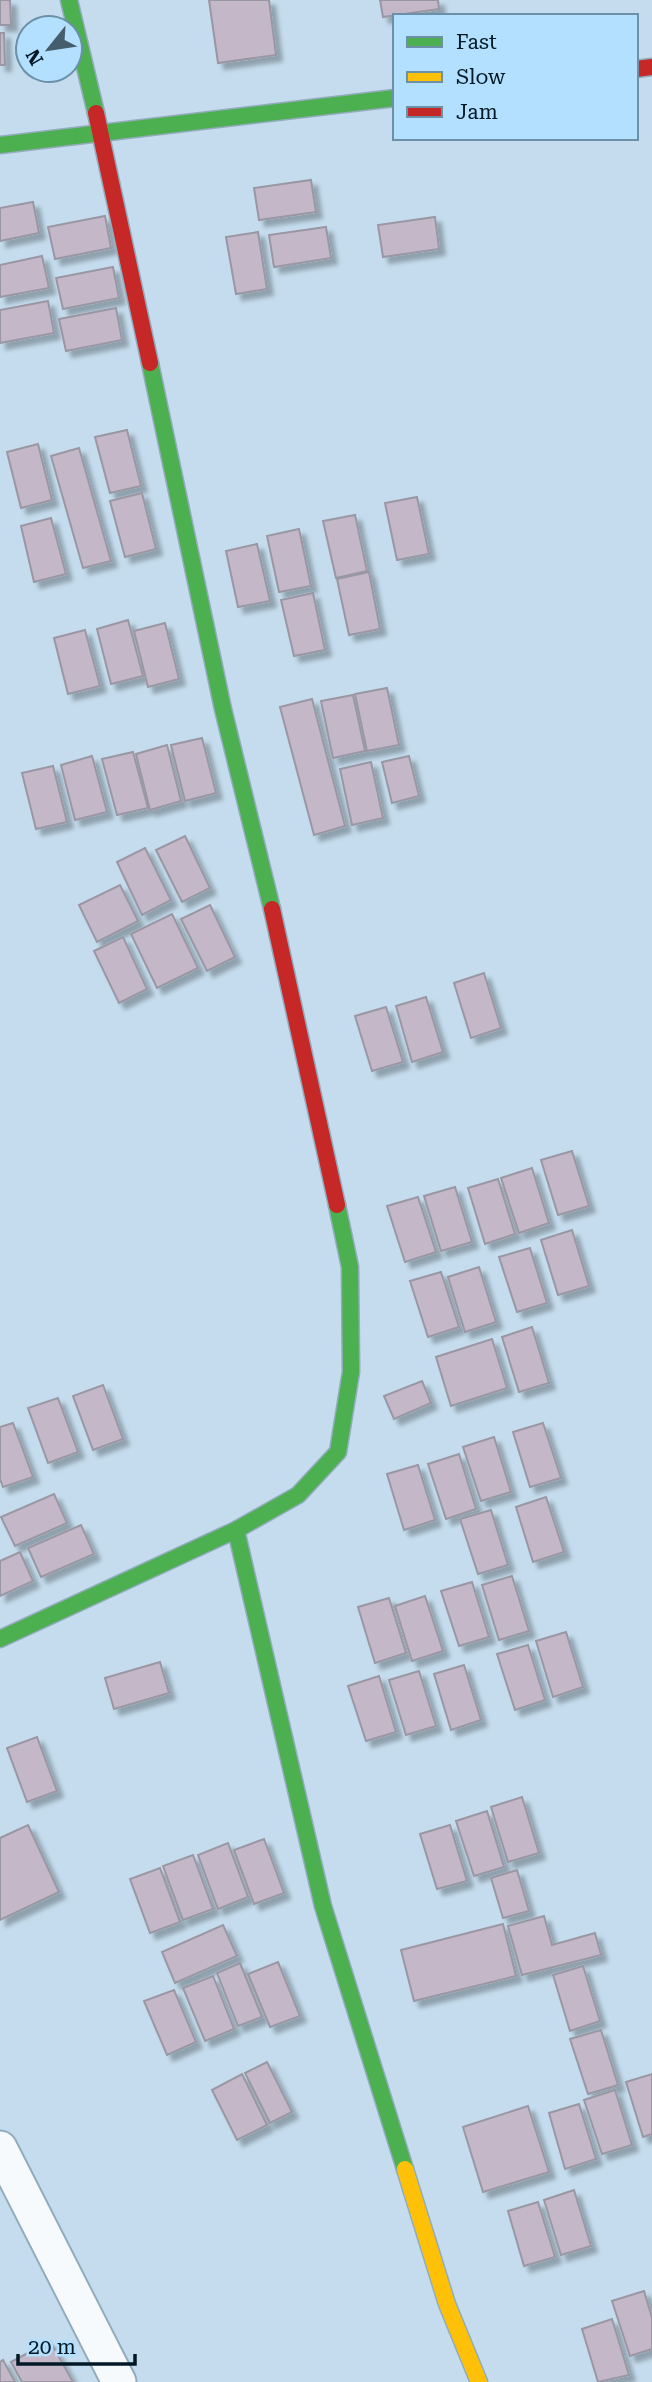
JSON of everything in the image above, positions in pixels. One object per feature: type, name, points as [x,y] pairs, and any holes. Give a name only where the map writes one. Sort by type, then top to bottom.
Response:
[{"type":"street","points":[[0,1639],[236,1530],[298,1494],[338,1452],[351,1372],[350,1267],[262,861],[223,709],[101,133],[69,0]]},
{"type":"street","points":[[0,145],[393,98]]},
{"type":"street","points":[[236,1530],[323,1906],[447,2304],[479,2382]]},
{"type":"street","points":[[0,2148],[119,2382]]},
{"type":"building","points":[[0,0],[10,0],[11,25],[0,25]]},
{"type":"building","points":[[209,0],[269,0],[276,55],[218,63]]},
{"type":"building","points":[[380,0],[438,0],[439,9],[383,17]]},
{"type":"building","points":[[0,33],[4,33],[5,65],[0,65]]},
{"type":"building","points":[[311,180],[316,212],[259,220],[254,188]]},
{"type":"building","points":[[33,202],[39,233],[0,241],[0,208]]},
{"type":"building","points":[[105,216],[111,248],[55,259],[48,227]]},
{"type":"building","points":[[435,217],[439,249],[383,257],[378,225]]},
{"type":"building","points":[[326,227],[331,258],[274,267],[269,235]]},
{"type":"building","points":[[258,232],[267,289],[236,294],[226,237]]},
{"type":"building","points":[[42,256],[49,288],[0,297],[0,265]]},
{"type":"building","points":[[113,267],[119,298],[63,309],[56,278]]},
{"type":"building","points":[[48,301],[54,333],[0,343],[0,310]]},
{"type":"building","points":[[116,308],[122,340],[66,351],[59,319]]},
{"type":"building","points":[[127,430],[141,486],[110,493],[95,437]]},
{"type":"building","points":[[38,444],[52,500],[21,508],[7,452]]},
{"type":"building","points":[[79,448],[111,561],[83,568],[51,456]]},
{"type":"building","points":[[142,493],[156,549],[125,557],[110,501]]},
{"type":"building","points":[[417,497],[429,554],[397,560],[385,503]]},
{"type":"building","points":[[355,515],[367,571],[336,578],[323,521]]},
{"type":"building","points":[[51,518],[66,574],[34,582],[21,526]]},
{"type":"building","points":[[299,529],[311,586],[279,592],[267,536]]},
{"type":"building","points":[[257,544],[270,601],[238,607],[226,551]]},
{"type":"building","points":[[369,572],[380,629],[349,635],[337,579]]},
{"type":"building","points":[[313,593],[325,650],[294,656],[281,600]]},
{"type":"building","points":[[128,620],[143,676],[111,684],[97,629]]},
{"type":"building","points":[[165,623],[179,679],[148,687],[134,631]]},
{"type":"building","points":[[85,630],[100,686],[68,694],[54,638]]},
{"type":"building","points":[[387,688],[399,745],[367,751],[355,694]]},
{"type":"building","points":[[353,695],[365,751],[333,758],[321,701]]},
{"type":"building","points":[[312,699],[345,826],[314,835],[280,707]]},
{"type":"building","points":[[202,738],[216,793],[185,801],[171,745]]},
{"type":"building","points":[[167,745],[181,801],[150,810],[136,754]]},
{"type":"building","points":[[133,752],[148,808],[117,815],[102,759]]},
{"type":"building","points":[[92,756],[107,812],[75,820],[61,765]]},
{"type":"building","points":[[409,756],[419,796],[392,803],[382,762]]},
{"type":"building","points":[[371,762],[383,818],[352,825],[340,769]]},
{"type":"building","points":[[53,766],[67,822],[36,829],[22,773]]},
{"type":"building","points":[[185,836],[210,888],[182,902],[156,850]]},
{"type":"building","points":[[145,848],[171,900],[142,915],[117,862]]},
{"type":"building","points":[[120,885],[138,921],[97,942],[79,905]]},
{"type":"building","points":[[210,905],[235,957],[207,971],[181,919]]},
{"type":"building","points":[[172,914],[198,968],[157,988],[131,934]]},
{"type":"building","points":[[123,937],[147,989],[119,1003],[94,951]]},
{"type":"building","points":[[484,973],[501,1028],[471,1038],[454,983]]},
{"type":"building","points":[[426,997],[443,1052],[412,1062],[396,1006]]},
{"type":"building","points":[[386,1007],[403,1062],[372,1071],[355,1016]]},
{"type":"building","points":[[572,1151],[589,1206],[558,1215],[541,1160]]},
{"type":"building","points":[[532,1168],[549,1223],[519,1233],[501,1178]]},
{"type":"building","points":[[498,1179],[515,1234],[485,1244],[468,1188]]},
{"type":"building","points":[[455,1187],[472,1242],[441,1251],[424,1196]]},
{"type":"building","points":[[418,1197],[436,1252],[405,1262],[387,1206]]},
{"type":"building","points":[[572,1230],[589,1286],[558,1295],[541,1240]]},
{"type":"building","points":[[530,1248],[547,1303],[517,1312],[499,1257]]},
{"type":"building","points":[[479,1267],[496,1322],[465,1332],[448,1277]]},
{"type":"building","points":[[441,1272],[459,1327],[428,1337],[410,1281]]},
{"type":"building","points":[[532,1327],[549,1383],[519,1392],[502,1337]]},
{"type":"building","points":[[492,1339],[507,1388],[451,1406],[436,1357]]},
{"type":"building","points":[[422,1381],[431,1403],[394,1419],[384,1396]]},
{"type":"building","points":[[103,1385],[123,1439],[93,1450],[73,1396]]},
{"type":"building","points":[[58,1398],[78,1452],[48,1463],[28,1408]]},
{"type":"building","points":[[13,1423],[33,1477],[3,1487],[0,1479],[0,1427]]},
{"type":"building","points":[[543,1423],[561,1478],[530,1487],[513,1432]]},
{"type":"building","points":[[494,1437],[511,1492],[481,1501],[463,1447]]},
{"type":"building","points":[[459,1454],[476,1509],[446,1519],[428,1464]]},
{"type":"building","points":[[418,1465],[435,1520],[404,1530],[387,1474]]},
{"type":"building","points":[[54,1494],[67,1523],[15,1546],[1,1517]]},
{"type":"building","points":[[546,1497],[564,1552],[533,1562],[516,1507]]},
{"type":"building","points":[[491,1510],[508,1565],[478,1574],[460,1519]]},
{"type":"building","points":[[81,1525],[94,1554],[41,1577],[28,1548]]},
{"type":"building","points":[[20,1552],[33,1581],[0,1596],[0,1561]]},
{"type":"building","points":[[512,1576],[529,1631],[499,1640],[482,1585]]},
{"type":"building","points":[[472,1582],[489,1637],[459,1646],[441,1591]]},
{"type":"building","points":[[425,1596],[443,1651],[412,1661],[395,1606]]},
{"type":"building","points":[[389,1598],[406,1653],[375,1663],[358,1607]]},
{"type":"building","points":[[566,1632],[583,1687],[553,1697],[536,1641]]},
{"type":"building","points":[[528,1645],[545,1700],[515,1710],[497,1654]]},
{"type":"building","points":[[160,1662],[169,1693],[114,1709],[105,1678]]},
{"type":"building","points":[[464,1665],[481,1720],[451,1730],[434,1674]]},
{"type":"building","points":[[419,1671],[436,1726],[406,1735],[389,1680]]},
{"type":"building","points":[[379,1676],[396,1732],[366,1741],[348,1686]]},
{"type":"building","points":[[37,1737],[57,1791],[27,1802],[7,1748]]},
{"type":"building","points":[[522,1797],[539,1853],[508,1862],[491,1807]]},
{"type":"building","points":[[487,1811],[504,1867],[474,1876],[456,1821]]},
{"type":"building","points":[[28,1825],[59,1892],[0,1920],[0,1838]]},
{"type":"building","points":[[450,1825],[467,1881],[437,1889],[420,1834]]},
{"type":"building","points":[[264,1839],[284,1893],[254,1904],[234,1850]]},
{"type":"building","points":[[228,1843],[248,1897],[218,1909],[198,1855]]},
{"type":"building","points":[[193,1855],[213,1909],[183,1920],[163,1866]]},
{"type":"building","points":[[160,1868],[180,1922],[150,1933],[130,1879]]},
{"type":"building","points":[[517,1870],[529,1911],[503,1918],[491,1878]]},
{"type":"building","points":[[544,1916],[552,1945],[595,1933],[601,1955],[522,1975],[508,1926]]},
{"type":"building","points":[[503,1924],[516,1976],[414,2001],[401,1950]]},
{"type":"building","points":[[223,1925],[237,1956],[175,1983],[162,1952]]},
{"type":"building","points":[[278,1962],[300,2016],[270,2027],[248,1974]]},
{"type":"building","points":[[240,1963],[262,2017],[238,2026],[217,1973]]},
{"type":"building","points":[[583,1966],[600,2021],[570,2031],[553,1975]]},
{"type":"building","points":[[213,1976],[234,2029],[205,2041],[183,1988]]},
{"type":"building","points":[[174,1990],[196,2042],[167,2055],[144,2001]]},
{"type":"building","points":[[601,2030],[618,2085],[588,2094],[570,2039]]},
{"type":"building","points":[[267,2062],[292,2112],[270,2123],[245,2073]]},
{"type":"building","points":[[242,2074],[267,2125],[237,2140],[212,2090]]},
{"type":"building","points":[[652,2074],[652,2134],[643,2137],[626,2082]]},
{"type":"building","points":[[615,2090],[632,2145],[602,2154],[584,2100]]},
{"type":"building","points":[[579,2104],[596,2159],[565,2169],[549,2113]]},
{"type":"building","points":[[528,2106],[549,2172],[483,2192],[463,2127]]},
{"type":"building","points":[[574,2190],[591,2246],[561,2255],[544,2200]]},
{"type":"building","points":[[538,2202],[555,2257],[524,2266],[508,2211]]},
{"type":"building","points":[[644,2291],[652,2318],[652,2349],[630,2356],[612,2301]]},
{"type":"building","points":[[612,2319],[629,2375],[598,2382],[582,2329]]},
{"type":"building","points":[[50,2341],[73,2382],[22,2382],[11,2362]]},
{"type":"building","points":[[3,2360],[15,2382],[0,2382],[0,2362]]},
{"type":"traffic: fast","points":[[69,0],[96,113]]},
{"type":"traffic: fast","points":[[0,145],[393,98]]},
{"type":"traffic: fast","points":[[150,363],[223,709],[272,909]]},
{"type":"traffic: fast","points":[[0,1639],[236,1530],[298,1495],[338,1452],[351,1372],[350,1267],[337,1205]]},
{"type":"traffic: fast","points":[[236,1530],[323,1906],[405,2169]]},
{"type":"traffic: slow","points":[[405,2169],[447,2304],[479,2382]]},
{"type":"traffic: jam","points":[[638,69],[652,67]]},
{"type":"traffic: jam","points":[[96,113],[150,363]]},
{"type":"traffic: jam","points":[[272,909],[337,1205]]}]
